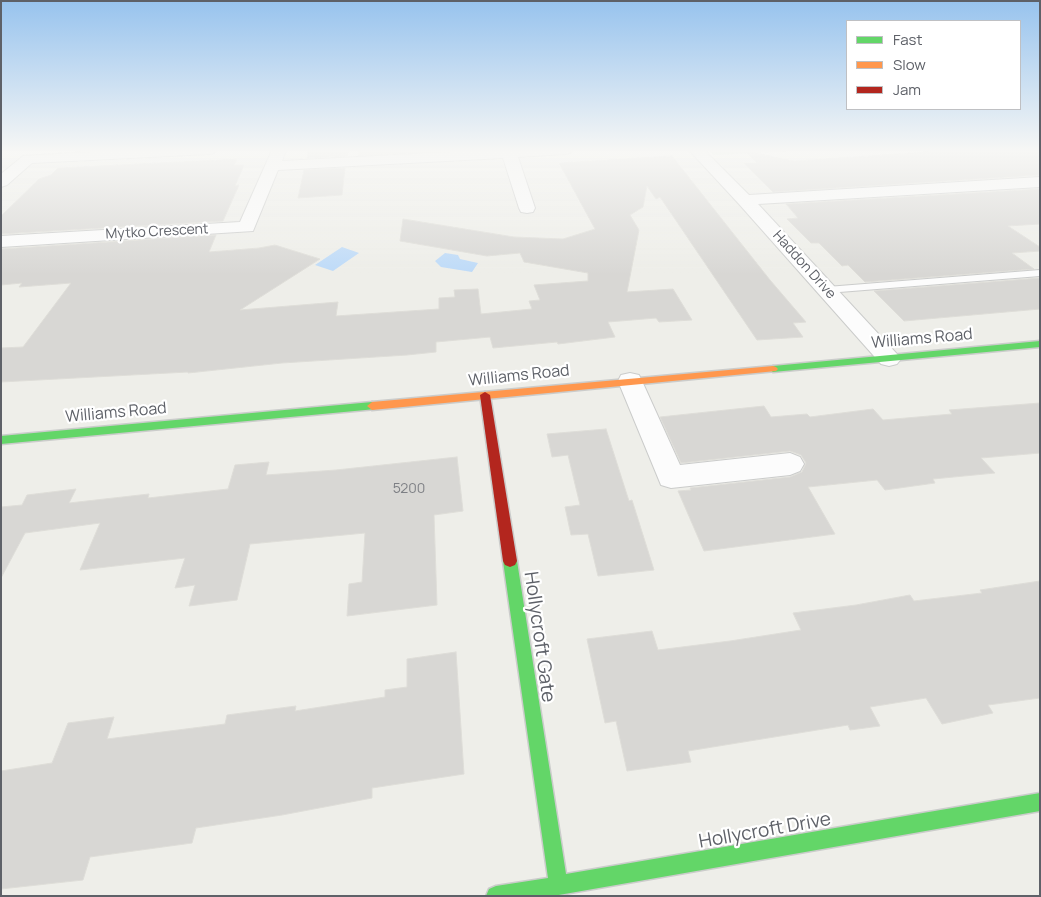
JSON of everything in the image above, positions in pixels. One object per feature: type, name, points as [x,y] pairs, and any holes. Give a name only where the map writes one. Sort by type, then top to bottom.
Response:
[{"type":"street","name":"Mytko Crescent","points":[[1,242],[247,227],[261,192]]},
{"type":"street","points":[[522,192],[527,208]]},
{"type":"street","name":"Haddon Drive","points":[[737,192],[889,359]]},
{"type":"street","points":[[745,200],[878,192]]},
{"type":"street","name":"Williams Road","points":[[1,440],[1040,344]]},
{"type":"street","points":[[630,381],[671,477],[790,464]]},
{"type":"street","name":"Hollycroft Gate","points":[[485,395],[558,884]]},
{"type":"street","name":"Hollycroft Drive","points":[[496,896],[1040,802]]},
{"type":"lane","points":[[827,290],[1040,273]]},
{"type":"water","points":[[342,247],[359,253],[333,271],[315,265]]},
{"type":"water","points":[[445,253],[458,255],[460,259],[478,263],[472,272],[441,267],[435,261]]},
{"type":"building","points":[[26,192],[236,192],[223,221],[1,234],[1,216]]},
{"type":"building","points":[[299,192],[342,192],[342,195],[298,198]]},
{"type":"building","points":[[575,192],[646,192],[643,207],[630,215],[639,230],[627,292],[673,289],[692,320],[659,322],[656,318],[608,322],[615,337],[558,344],[557,342],[493,348],[490,337],[436,342],[436,352],[407,355],[282,363],[188,373],[1,382],[1,348],[23,347],[71,283],[19,287],[22,283],[1,285],[1,249],[216,235],[209,252],[275,245],[320,259],[240,310],[338,302],[336,316],[439,309],[439,298],[455,297],[454,290],[478,289],[481,314],[532,309],[529,301],[540,300],[534,285],[588,281],[588,273],[524,262],[520,253],[487,256],[400,241],[403,219],[514,237],[563,239],[595,229]]},
{"type":"building","points":[[651,192],[700,192],[806,322],[793,323],[803,337],[757,340],[660,197],[656,199]]},
{"type":"building","points":[[992,192],[1040,192],[1040,224],[1008,226],[1040,247],[1040,251],[1012,253],[1034,269],[865,282],[848,265],[842,266],[819,243],[811,243],[787,219],[798,218],[786,204]]},
{"type":"building","points":[[1040,278],[1040,309],[904,321],[874,291]]},
{"type":"building","points":[[1040,403],[1040,453],[981,458],[995,473],[933,479],[935,483],[885,490],[877,480],[808,487],[835,534],[704,551],[678,491],[790,477],[802,472],[806,463],[801,455],[790,451],[681,463],[660,417],[764,406],[771,417],[807,414],[810,417],[873,409],[883,420],[952,414],[949,410]]},
{"type":"building","points":[[606,429],[629,501],[632,500],[654,570],[598,576],[588,534],[571,535],[565,507],[580,505],[568,455],[552,457],[547,434]]},
{"type":"building","points":[[457,457],[463,511],[434,515],[437,605],[347,616],[349,584],[362,582],[365,533],[250,544],[237,600],[189,606],[195,585],[175,588],[185,558],[80,570],[100,523],[25,533],[1,578],[1,507],[22,505],[27,495],[76,489],[69,503],[149,494],[148,498],[228,489],[235,465],[269,462],[266,475],[336,470]]},
{"type":"building","points":[[1040,581],[1040,698],[988,705],[993,713],[942,724],[926,698],[870,707],[880,726],[850,730],[848,725],[688,751],[691,762],[627,771],[616,721],[605,723],[587,639],[652,631],[658,650],[730,641],[801,630],[793,613],[856,605],[910,595],[914,601],[982,593],[980,590]]},
{"type":"building","points":[[456,652],[464,774],[372,788],[372,798],[282,815],[196,828],[192,843],[90,857],[83,880],[1,889],[1,771],[52,763],[68,723],[114,717],[107,739],[225,724],[227,715],[296,706],[295,711],[385,697],[385,690],[407,687],[407,659]]},
{"type":"traffic: fast","points":[[773,369],[1040,344]]},
{"type":"traffic: fast","points":[[1,440],[372,406]]},
{"type":"traffic: fast","points":[[510,561],[558,884]]},
{"type":"traffic: fast","points":[[496,896],[1040,802]]},
{"type":"traffic: slow","points":[[372,406],[773,369]]},
{"type":"traffic: jam","points":[[485,395],[510,561]]}]
